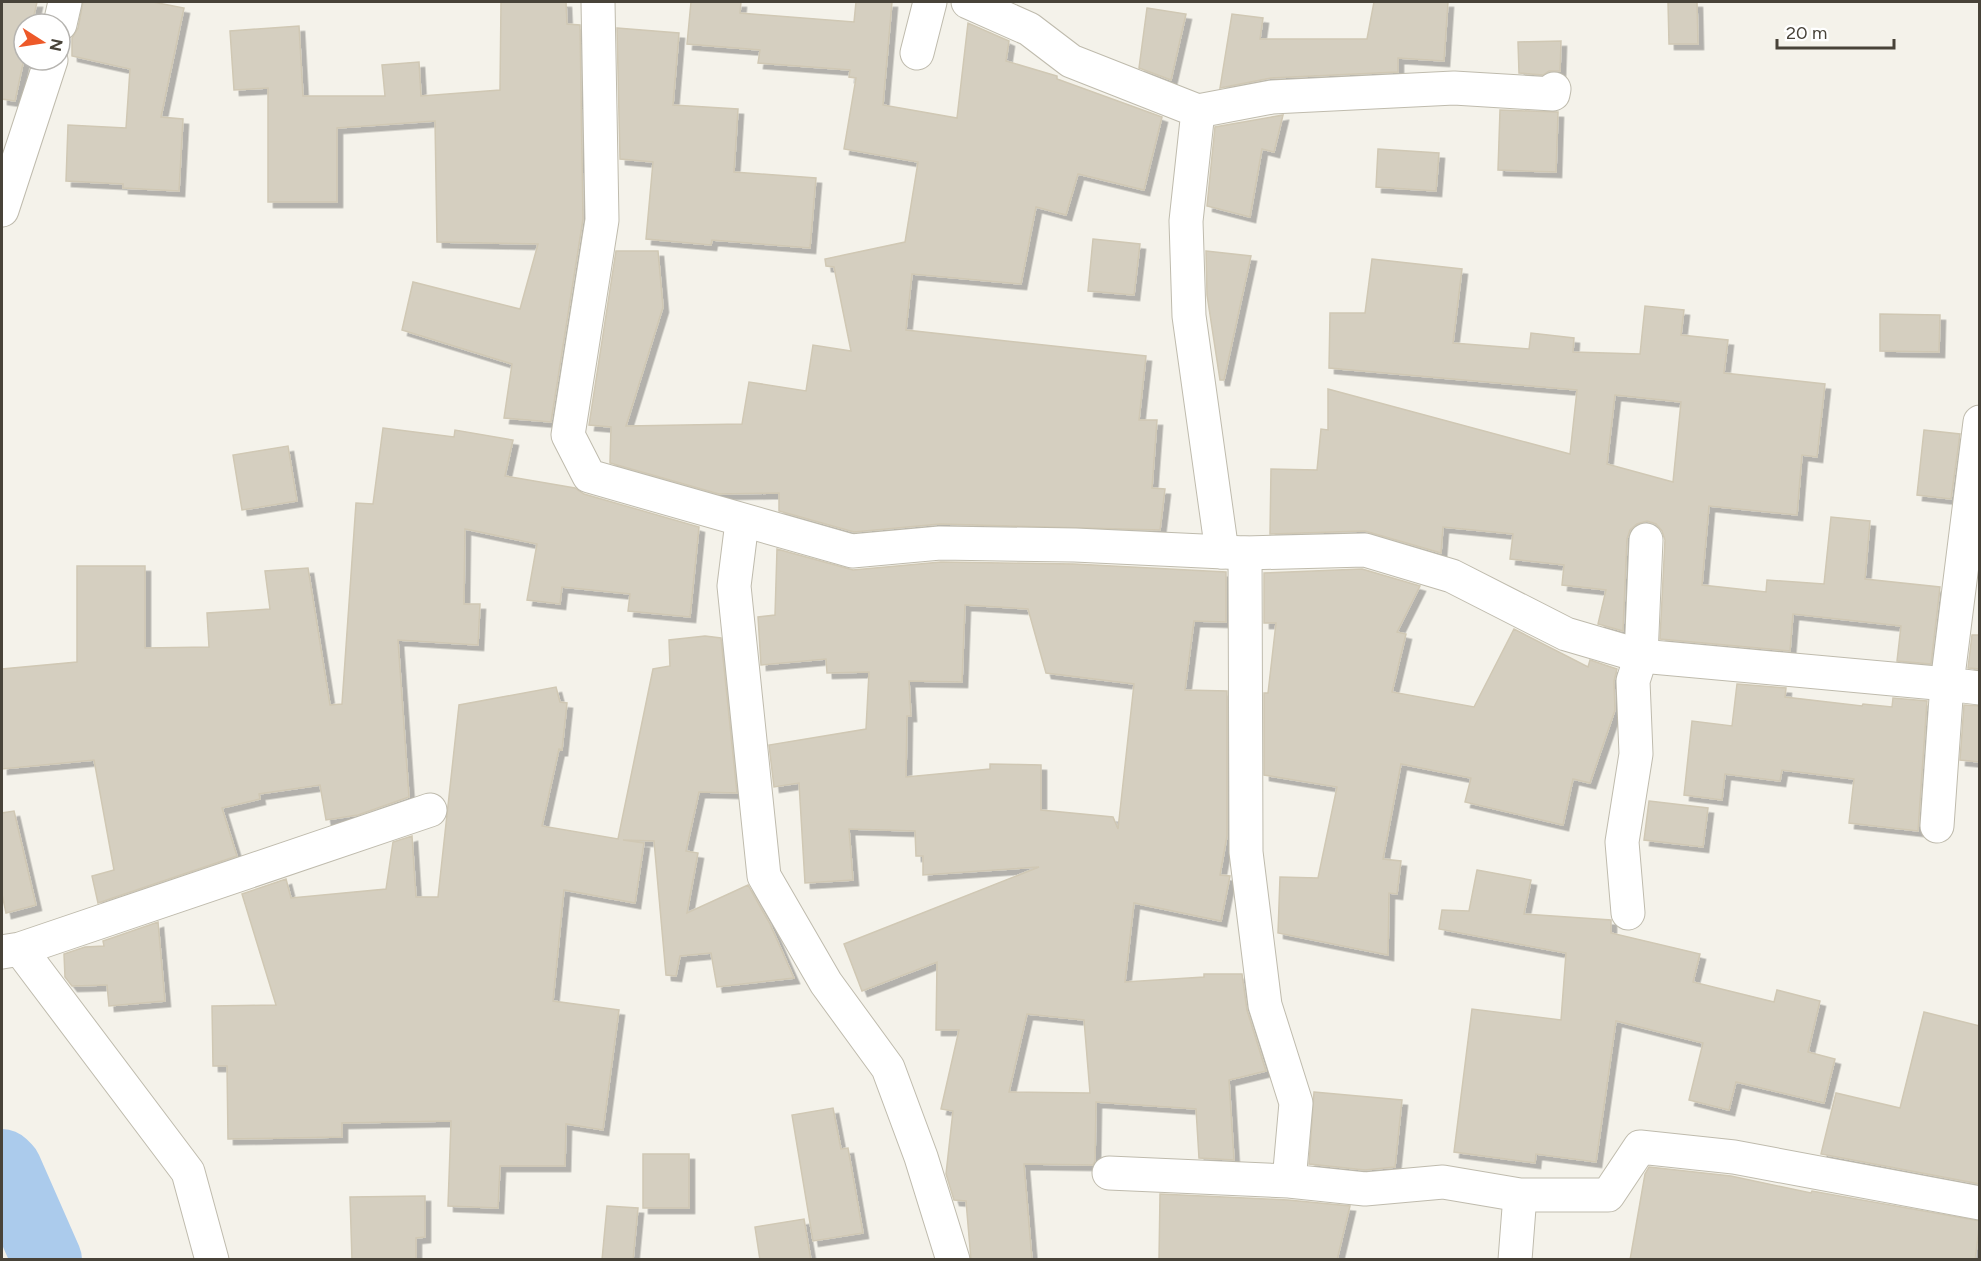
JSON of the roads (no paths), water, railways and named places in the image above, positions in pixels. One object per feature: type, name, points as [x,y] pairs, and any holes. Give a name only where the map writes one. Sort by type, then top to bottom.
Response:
[{"type":"street","points":[[598,2],[602,220],[568,435],[590,476],[742,522],[852,551],[940,543],[1233,552],[1365,550],[1452,576],[1566,634],[1641,656],[1980,688]]},
{"type":"street","points":[[917,53],[930,2]]},
{"type":"street","points":[[968,2],[1029,29],[1071,61],[1198,111],[1272,97],[1454,88],[1553,94],[1554,89]]},
{"type":"street","points":[[2,210],[47,72]]},
{"type":"street","points":[[1198,111],[1186,220],[1189,316],[1233,552],[1246,852],[1265,1005],[1296,1103],[1289,1181]]},
{"type":"street","points":[[1937,826],[1947,684],[1970,582],[1980,422]]},
{"type":"street","points":[[742,522],[734,586],[764,876],[826,983],[888,1068],[921,1157],[953,1260]]},
{"type":"street","points":[[1628,913],[1622,842],[1636,754],[1634,681],[1641,656],[1646,540]]},
{"type":"street","points":[[212,1260],[188,1172],[11,950],[430,810]]},
{"type":"street","points":[[1109,1173],[1289,1181],[1365,1189],[1443,1182],[1520,1196],[1608,1195],[1640,1147],[1734,1157],[1980,1203]]},
{"type":"street","points":[[1515,1260],[1520,1196]]},
{"type":"waterway","points":[[2,1164],[7,1169],[47,1260]]}]
